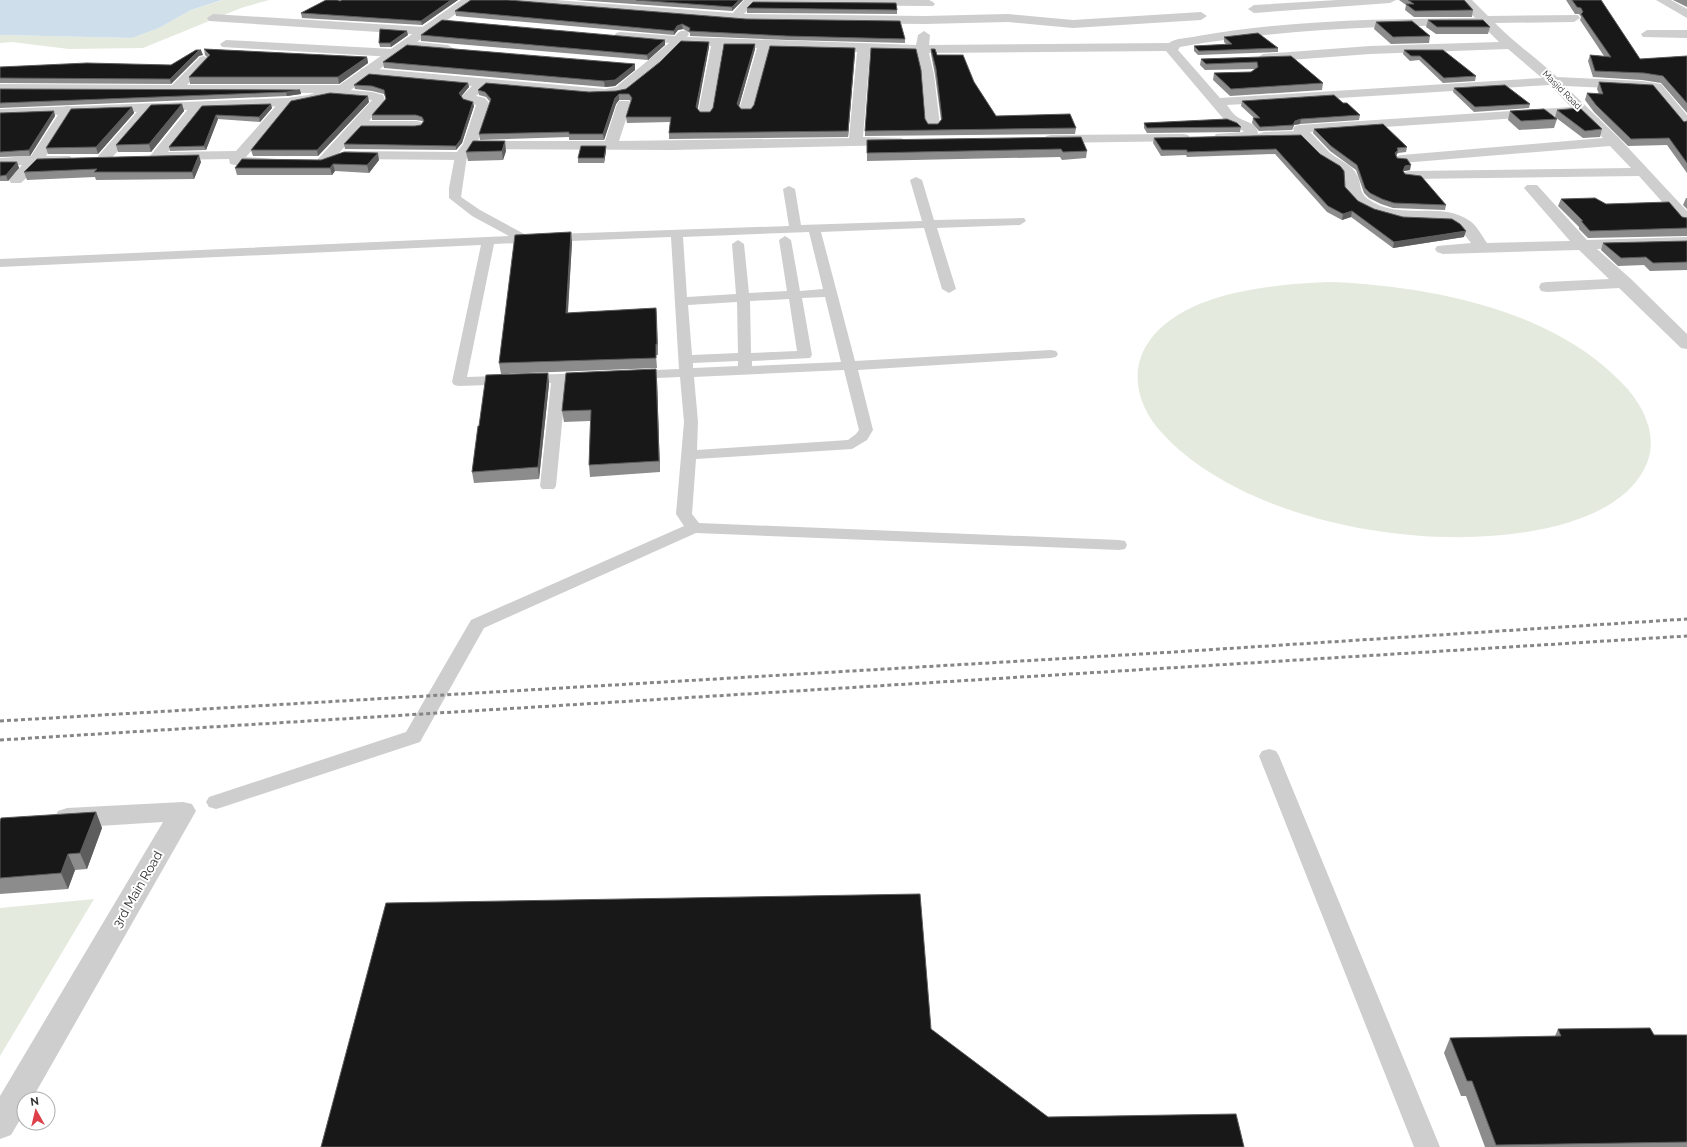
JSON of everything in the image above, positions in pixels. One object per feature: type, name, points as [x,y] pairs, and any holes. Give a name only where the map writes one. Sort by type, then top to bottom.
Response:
[{"type":"street","points":[[0,112],[287,102],[337,91],[393,53],[408,45],[469,0]]},
{"type":"street","points":[[509,0],[736,17],[925,20],[1008,18],[1073,24],[1201,16]]},
{"type":"street","points":[[736,17],[749,0],[929,2],[925,20],[925,32],[922,49],[928,75],[933,124]]},
{"type":"street","points":[[1254,10],[1390,0]]},
{"type":"street","name":"Masjid Road","points":[[1465,0],[1511,45],[1539,67],[1614,141],[1641,172],[1687,220]]},
{"type":"street","points":[[1662,0],[1687,14]]},
{"type":"street","points":[[610,35],[679,41],[864,48],[1174,47],[1175,44],[1254,32],[1482,17],[1565,9]]},
{"type":"street","points":[[366,72],[586,92],[614,92],[620,90],[679,41],[695,15]]},
{"type":"street","points":[[1482,17],[1574,18]]},
{"type":"street","points":[[213,18],[425,31]]},
{"type":"street","points":[[441,20],[456,22]]},
{"type":"street","points":[[738,30],[831,31]]},
{"type":"street","points":[[909,32],[925,32]]},
{"type":"street","points":[[1647,34],[1685,35]]},
{"type":"street","points":[[705,113],[718,42]]},
{"type":"street","points":[[226,44],[393,53]]},
{"type":"street","points":[[408,45],[459,50]]},
{"type":"street","points":[[746,110],[764,45]]},
{"type":"street","points":[[1250,59],[1370,50],[1511,45]]},
{"type":"street","points":[[1174,47],[1172,50],[1196,76],[1232,120],[1242,123],[1251,131],[1251,137]]},
{"type":"street","points":[[856,142],[864,48]]},
{"type":"street","points":[[176,88],[204,60]]},
{"type":"street","points":[[1182,61],[1197,60]]},
{"type":"street","points":[[635,65],[650,66]]},
{"type":"street","points":[[1196,76],[1212,76]]},
{"type":"street","points":[[1217,102],[1552,81],[1656,87],[1687,124]]},
{"type":"street","points":[[465,150],[483,104],[480,101],[470,99],[468,97],[484,82]]},
{"type":"street","points":[[0,88],[176,88],[337,91],[378,98],[379,102],[323,162]]},
{"type":"street","points":[[286,162],[235,161],[238,155],[287,102]]},
{"type":"street","points":[[611,145],[624,104]]},
{"type":"street","points":[[157,156],[198,106]]},
{"type":"street","points":[[91,158],[148,108]]},
{"type":"street","points":[[16,180],[35,161],[68,110]]},
{"type":"street","points":[[1482,248],[1466,226],[1458,220],[1446,217],[1402,216],[1378,210],[1362,202],[1353,192],[1351,176],[1345,168],[1325,156],[1300,129],[1582,110]]},
{"type":"street","points":[[357,125],[416,125]]},
{"type":"street","points":[[1034,139],[1201,138],[1305,135]]},
{"type":"street","points":[[308,162],[323,162],[343,154],[611,145],[672,146],[910,141]]},
{"type":"street","points":[[1402,159],[1614,141]]},
{"type":"street","points":[[142,157],[238,155]]},
{"type":"street","points":[[0,162],[127,157]]},
{"type":"street","points":[[1410,175],[1641,172]]},
{"type":"street","points":[[1532,188],[1584,246],[1625,283],[1687,344]]},
{"type":"street","points":[[1648,203],[1687,199]]},
{"type":"street","points":[[1443,249],[1687,242]]},
{"type":"street","points":[[1547,287],[1625,283]]},
{"type":"street","name":"3rd Main Road","points":[[0,1125],[183,811],[40,820]]},
{"type":"lane","points":[[465,150],[455,188],[456,198],[476,213],[524,239]]},
{"type":"lane","points":[[916,180],[949,289]]},
{"type":"lane","points":[[789,188],[795,228]]},
{"type":"lane","points":[[0,263],[524,239],[928,223],[1020,221]]},
{"type":"lane","points":[[688,455],[852,444],[862,437],[866,430],[814,228]]},
{"type":"lane","points":[[677,233],[691,422],[684,514],[694,528]]},
{"type":"lane","points":[[744,364],[805,355],[793,296],[785,240]]},
{"type":"lane","points":[[488,241],[459,382],[599,377]]},
{"type":"lane","points":[[738,244],[743,298],[744,364]]},
{"type":"lane","points":[[681,301],[831,294]]},
{"type":"lane","points":[[623,376],[686,366],[744,364],[850,366],[1051,354]]},
{"type":"lane","points":[[548,486],[559,378]]},
{"type":"lane","points":[[216,802],[413,737],[477,624],[694,528],[1119,545]]},
{"type":"lane","points":[[1269,756],[1427,1146]]},
{"type":"shaded area","points":[[223,0],[269,0],[241,8],[143,48],[69,49],[12,42],[0,43],[0,35],[132,38],[159,28],[191,10]]},
{"type":"shaded area","points":[[1331,282],[1368,284],[1446,296],[1522,318],[1558,335],[1590,355],[1619,380],[1627,388],[1641,408],[1646,418],[1651,440],[1647,463],[1641,474],[1634,484],[1615,501],[1593,513],[1570,522],[1522,533],[1468,537],[1412,535],[1354,527],[1298,513],[1246,492],[1200,466],[1162,433],[1147,413],[1139,390],[1138,378],[1142,354],[1148,343],[1163,326],[1183,312],[1206,301],[1231,294],[1257,288]]},
{"type":"shaded area","points":[[94,899],[0,1056],[0,908]]},
{"type":"water","points":[[0,0],[222,0],[191,10],[159,28],[132,38],[0,35]]},
{"type":"building","points":[[326,0],[451,0],[421,21],[301,13]]},
{"type":"building","points":[[471,0],[508,0],[746,19],[900,21],[905,39],[787,36],[689,31],[690,28],[682,24],[677,26],[674,31],[455,11]]},
{"type":"building","points":[[636,0],[739,0],[732,7]]},
{"type":"building","points":[[1408,0],[1464,0],[1473,10],[1415,11],[1406,4],[1414,4]]},
{"type":"building","points":[[1572,0],[1601,0],[1640,59],[1687,56],[1687,103],[1663,76],[1644,73],[1595,71],[1590,55],[1611,57],[1581,14],[1583,12],[1581,8],[1577,7]]},
{"type":"building","points":[[753,2],[896,3],[897,10],[747,8]]},
{"type":"building","points":[[442,20],[665,40],[647,55],[421,35]]},
{"type":"building","points":[[1428,20],[1483,20],[1490,27],[1437,27]]},
{"type":"building","points":[[1412,21],[1430,36],[1393,37],[1376,22]]},
{"type":"building","points":[[380,29],[407,31],[390,43],[379,43]]},
{"type":"building","points":[[1258,33],[1278,48],[1199,51],[1194,46],[1232,44],[1224,37]]},
{"type":"building","points":[[681,41],[709,42],[696,107],[700,112],[710,112],[713,108],[724,44],[755,44],[737,104],[741,109],[751,109],[754,105],[770,46],[855,48],[848,131],[669,133],[671,117],[626,117],[632,98],[629,94],[619,94],[615,98],[603,134],[569,134],[569,132],[479,134],[491,99],[485,92],[478,90],[486,83],[589,92],[626,89],[660,62]]},
{"type":"building","points":[[407,45],[635,64],[615,80],[604,81],[383,62]]},
{"type":"building","points":[[871,48],[916,49],[921,70],[925,119],[928,124],[938,124],[942,119],[936,69],[931,49],[935,49],[937,55],[963,55],[974,82],[996,116],[1070,114],[1076,128],[865,131]]},
{"type":"building","points":[[204,49],[367,57],[338,77],[189,77],[210,55]]},
{"type":"building","points":[[196,50],[201,50],[198,51],[170,79],[0,78],[0,67],[87,63],[171,65]]},
{"type":"building","points":[[1404,50],[1443,50],[1476,76],[1444,78],[1420,56],[1411,56]]},
{"type":"building","points":[[1291,56],[1323,83],[1231,89],[1214,73],[1251,72],[1258,67],[1257,62],[1206,64],[1201,59]]},
{"type":"building","points":[[369,74],[468,83],[459,93],[463,99],[473,102],[461,139],[456,146],[344,144],[361,126],[415,126],[421,125],[424,121],[422,117],[416,115],[372,115],[386,99],[384,90],[372,86],[354,85]]},
{"type":"building","points":[[1599,82],[1653,85],[1684,122],[1687,121],[1687,163],[1669,138],[1631,139],[1596,105],[1587,93],[1603,94]]},
{"type":"building","points":[[1505,85],[1530,104],[1475,107],[1454,88]]},
{"type":"building","points":[[0,89],[300,90],[286,92],[0,103]]},
{"type":"building","points":[[330,93],[368,96],[317,150],[251,150],[291,101]]},
{"type":"building","points":[[1334,95],[1343,103],[1347,103],[1360,115],[1301,119],[1295,121],[1293,125],[1260,127],[1253,118],[1260,118],[1242,101]]},
{"type":"building","points":[[182,104],[149,144],[116,145],[151,105]]},
{"type":"building","points":[[271,104],[259,117],[216,115],[204,146],[169,147],[202,106]]},
{"type":"building","points":[[132,107],[96,147],[46,148],[71,109]]},
{"type":"building","points":[[1580,108],[1602,129],[1585,131],[1557,110]]},
{"type":"building","points":[[1544,109],[1557,119],[1521,121],[1510,111]]},
{"type":"building","points":[[54,111],[29,150],[0,152],[0,113]]},
{"type":"building","points":[[1227,119],[1237,123],[1241,127],[1147,128],[1144,123]]},
{"type":"building","points":[[1383,124],[1407,147],[1397,148],[1398,150],[1395,153],[1397,158],[1407,159],[1411,165],[1405,166],[1403,171],[1405,174],[1421,176],[1446,205],[1394,203],[1370,193],[1365,188],[1357,165],[1331,146],[1314,129]]},
{"type":"building","points":[[1301,135],[1320,154],[1340,166],[1344,171],[1345,187],[1358,201],[1374,209],[1403,217],[1452,219],[1460,224],[1466,231],[1394,242],[1352,211],[1343,214],[1328,206],[1276,149],[1187,152],[1187,150],[1162,150],[1154,138]]},
{"type":"building","points":[[1081,137],[1087,151],[1063,152],[1061,149],[867,153],[867,140]]},
{"type":"building","points":[[473,141],[505,141],[502,151],[466,152]]},
{"type":"building","points":[[581,146],[606,146],[604,158],[578,158]]},
{"type":"building","points":[[344,152],[378,153],[367,165],[333,164],[330,168],[235,168],[242,159],[321,160]]},
{"type":"building","points":[[199,155],[192,172],[94,172],[97,169],[24,172],[37,159]]},
{"type":"building","points":[[0,162],[17,162],[6,175],[0,176]]},
{"type":"building","points":[[1595,198],[1606,204],[1669,202],[1682,217],[1687,218],[1687,228],[1590,231],[1581,221],[1583,221],[1561,199]]},
{"type":"building","points":[[571,232],[566,313],[656,308],[656,358],[499,363],[515,235]]},
{"type":"building","points":[[1687,241],[1687,262],[1653,263],[1646,257],[1621,258],[1603,243]]},
{"type":"building","points":[[656,369],[659,461],[589,465],[591,410],[562,411],[566,373]]},
{"type":"building","points":[[548,373],[538,467],[472,472],[486,375]]},
{"type":"building","points":[[96,812],[80,853],[68,854],[61,873],[0,878],[1,818]]},
{"type":"building","points":[[920,894],[931,1029],[1048,1117],[1236,1114],[1244,1147],[321,1147],[386,903]]},
{"type":"building","points":[[1650,1028],[1654,1035],[1687,1035],[1687,1142],[1496,1145],[1472,1081],[1467,1081],[1450,1038],[1561,1036],[1558,1029]]},
{"type":"railway","points":[[0,721],[1158,653],[1687,619]]},
{"type":"railway","points":[[0,740],[1687,636]]}]
